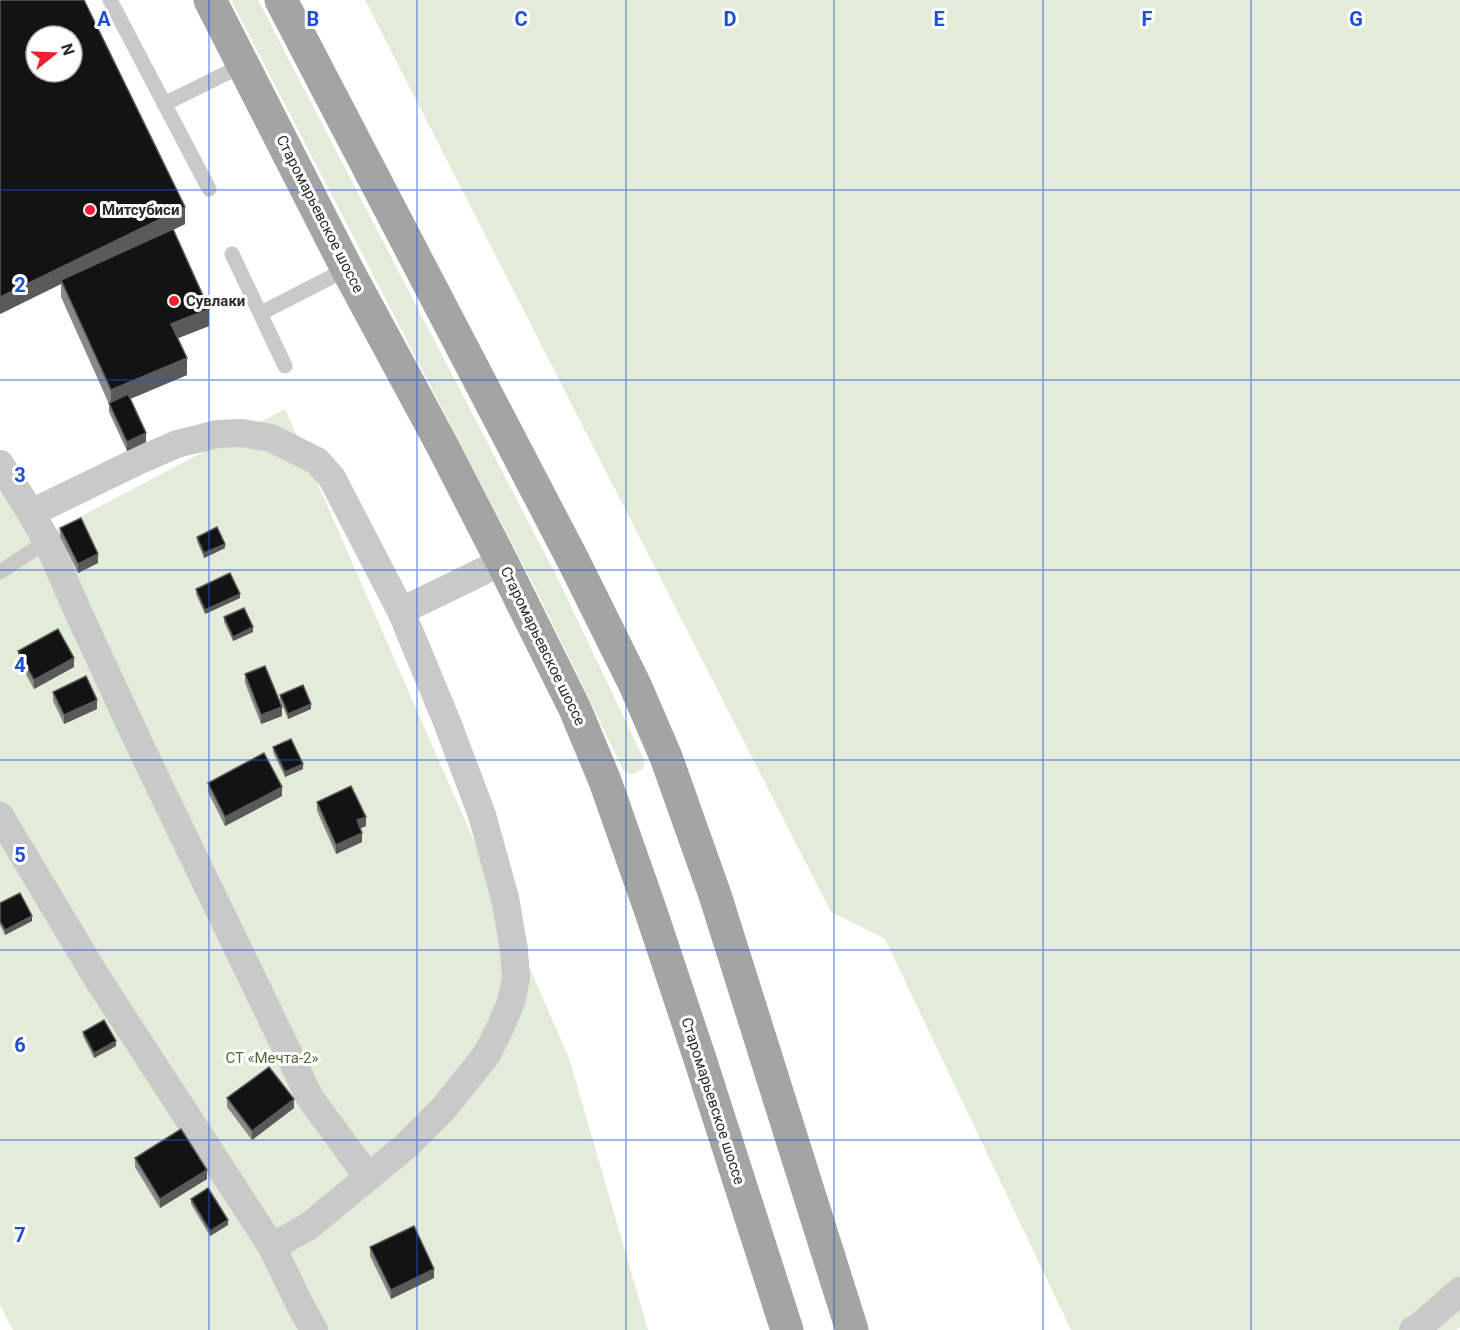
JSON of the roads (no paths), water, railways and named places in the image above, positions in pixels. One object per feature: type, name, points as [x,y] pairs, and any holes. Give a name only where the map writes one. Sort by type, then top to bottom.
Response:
[{"type":"main road","name":"Старомарьевское шоссе","points":[[210,0],[347,269],[502,562],[574,709],[605,781],[697,1048],[787,1330]]},
{"type":"main road","points":[[281,0],[573,560],[666,757],[715,895],[852,1330]]},
{"type":"street","points":[[32,513],[177,444],[217,434],[242,433],[270,438],[317,462],[332,478],[401,611],[482,815],[505,898],[514,950],[516,978],[511,1002],[500,1028],[487,1054],[444,1108],[406,1146],[309,1226],[272,1247]]},
{"type":"street","points":[[0,464],[32,513],[46,541],[147,761],[310,1098],[368,1177]]},
{"type":"street","points":[[401,611],[502,562]]},
{"type":"street","points":[[0,816],[97,978],[272,1247],[314,1330]]},
{"type":"street","points":[[1413,1330],[1460,1291]]},
{"type":"lane","points":[[110,0],[209,189]]},
{"type":"lane","points":[[164,104],[243,65]]},
{"type":"lane","points":[[232,254],[285,366]]},
{"type":"lane","points":[[261,312],[347,269]]},
{"type":"lane","points":[[0,572],[46,541]]},
{"type":"place","name":"Митсубиси","points":[[90,210]]},
{"type":"place","name":"Сувлаки","points":[[174,301]]},
{"type":"park label","name":"СТ «Мечта-2»","points":[[272,1058]]}]
